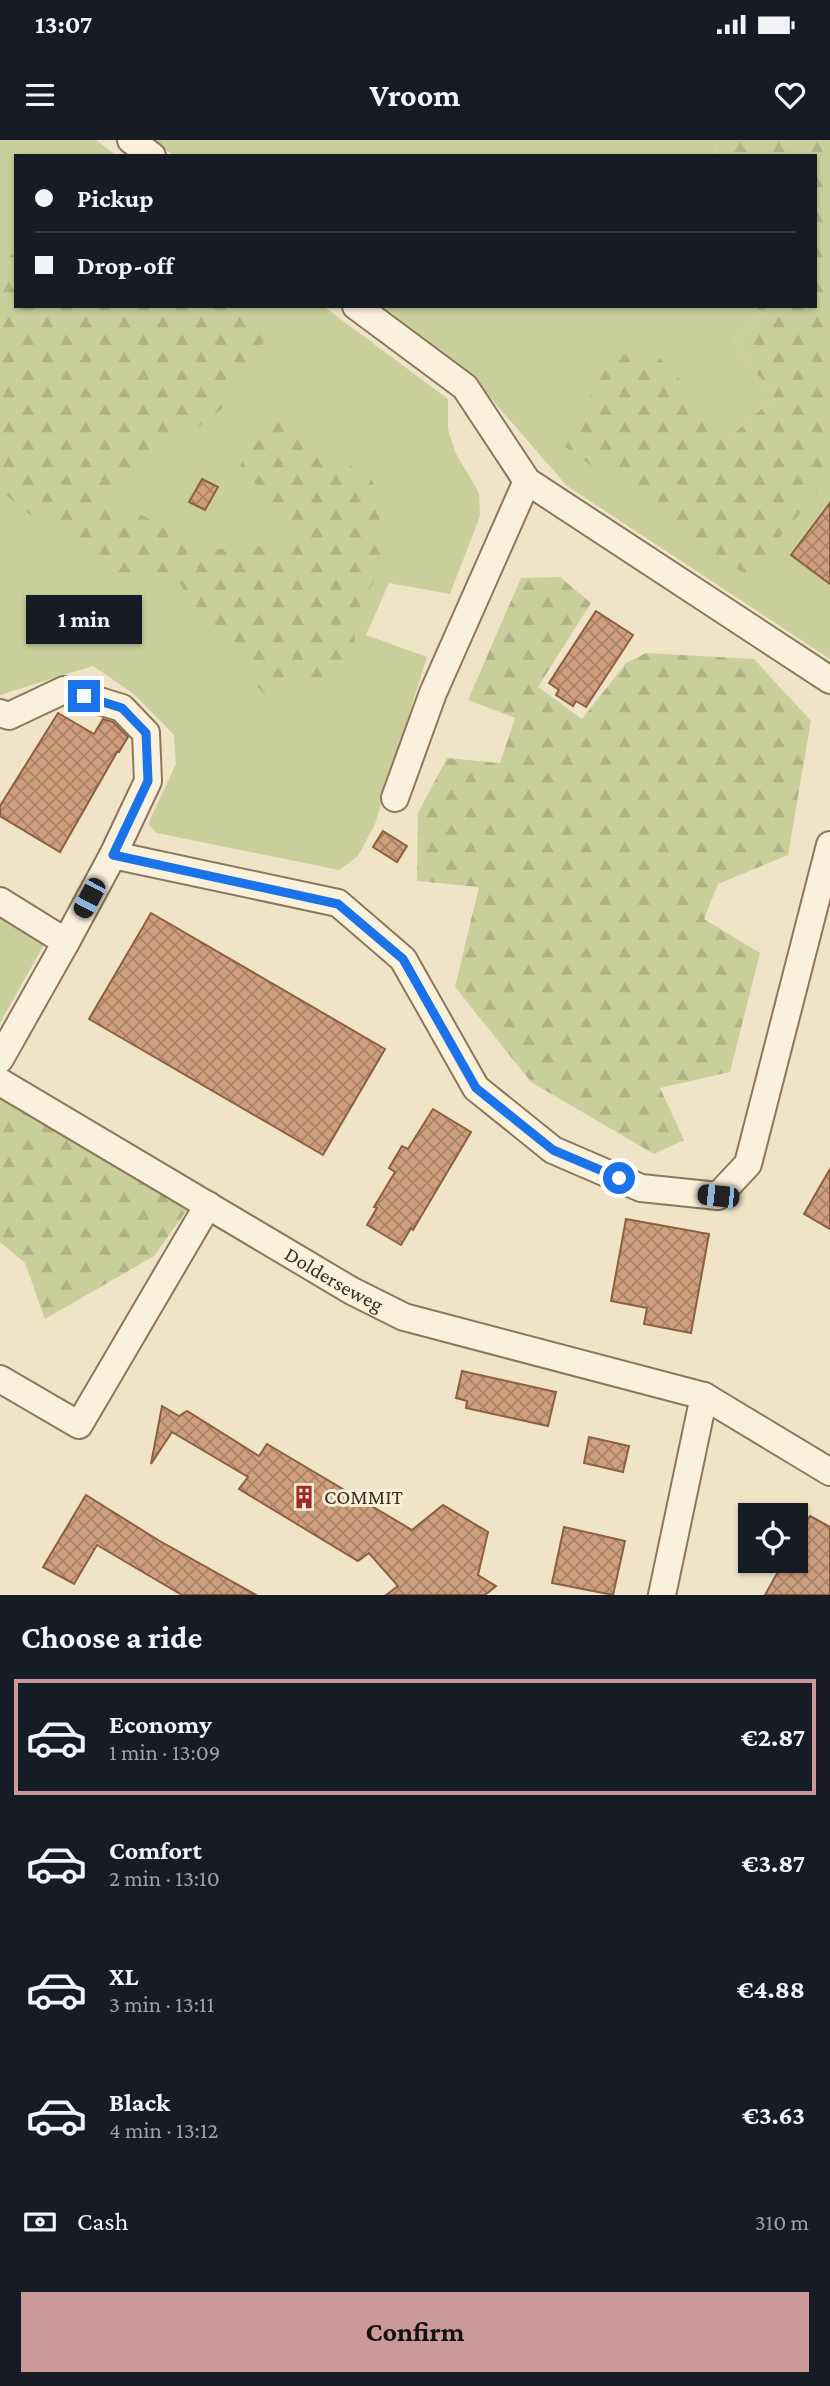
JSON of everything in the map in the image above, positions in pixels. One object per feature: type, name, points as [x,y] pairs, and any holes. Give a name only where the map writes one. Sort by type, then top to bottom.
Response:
[{"type":"lane","points":[[131,140],[149,154]]},
{"type":"lane","points":[[359,308],[465,387],[527,481],[830,680]]},
{"type":"lane","points":[[395,798],[433,693],[527,481]]},
{"type":"lane","points":[[0,713],[9,716],[64,690],[122,708],[146,733],[148,781],[113,855],[0,1059]]},
{"type":"lane","points":[[113,855],[338,904],[403,959],[476,1088],[553,1150],[641,1188],[718,1196],[748,1164],[830,845]]},
{"type":"lane","points":[[0,901],[66,942]]},
{"type":"lane","name":"Dolderseweg","points":[[0,1082],[352,1291],[404,1317],[704,1396],[830,1472]]},
{"type":"lane","points":[[0,1379],[79,1425],[208,1205]]},
{"type":"lane","points":[[662,1595],[704,1396]]},
{"type":"green space","points":[[0,140],[96,140],[114,154],[14,154],[14,308],[326,308],[448,399],[448,429],[455,452],[479,493],[480,516],[450,594],[389,583],[366,635],[427,657],[375,824],[358,856],[339,870],[157,833],[148,824],[176,764],[174,735],[134,694],[93,666],[0,695]]},
{"type":"green space","points":[[153,140],[718,140],[714,154],[171,154]]},
{"type":"green space","points":[[718,140],[830,140],[830,478],[747,576],[565,447],[608,362],[648,345],[731,436],[774,398],[733,340],[763,315],[757,308],[817,308],[817,154],[714,154]]},
{"type":"green space","points":[[14,253],[14,308],[249,308],[274,324],[227,405],[107,496],[206,550],[307,543],[240,466],[271,410],[373,481],[386,560],[355,615],[354,665],[266,697],[172,574],[106,576],[0,490],[0,263]]},
{"type":"green space","points":[[383,308],[757,308],[763,315],[733,340],[774,398],[731,436],[565,447],[830,478],[830,659],[567,486],[474,379]]},
{"type":"green space","points":[[560,577],[591,603],[538,687],[582,719],[626,663],[646,653],[754,659],[811,721],[788,855],[718,884],[704,919],[760,953],[730,1072],[660,1088],[684,1140],[654,1154],[531,1082],[455,987],[479,887],[417,881],[418,813],[447,758],[500,763],[515,718],[468,700],[521,578]]},
{"type":"green space","points":[[0,916],[45,943],[0,1023]]},
{"type":"green space","points":[[0,1092],[190,1206],[154,1256],[45,1319],[25,1263],[0,1242]]},
{"type":"building","points":[[202,479],[218,487],[205,510],[189,502]]},
{"type":"building","points":[[830,503],[830,584],[791,555]]},
{"type":"building","points":[[596,611],[633,635],[586,707],[576,701],[573,706],[556,695],[559,690],[549,683]]},
{"type":"building","points":[[58,713],[94,734],[103,719],[113,722],[128,737],[60,852],[0,816],[0,806]]},
{"type":"building","points":[[383,831],[407,846],[397,862],[373,847]]},
{"type":"building","points":[[151,913],[385,1049],[323,1155],[89,1019]]},
{"type":"building","points":[[433,1109],[471,1132],[413,1230],[411,1228],[401,1245],[367,1225],[377,1208],[374,1207],[395,1172],[389,1168],[402,1146],[408,1149]]},
{"type":"building","points":[[830,1169],[830,1229],[804,1214]]},
{"type":"building","points":[[626,1219],[709,1234],[691,1333],[644,1324],[647,1308],[611,1301]]},
{"type":"building","points":[[462,1371],[556,1392],[548,1426],[466,1408],[467,1401],[456,1398]]},
{"type":"building","name":"COMMIT","points":[[162,1406],[179,1416],[187,1411],[259,1456],[267,1444],[412,1530],[443,1505],[488,1532],[478,1575],[496,1586],[485,1595],[386,1595],[398,1586],[369,1553],[358,1561],[239,1489],[248,1477],[172,1432],[151,1464]]},
{"type":"building","points":[[589,1437],[629,1446],[623,1472],[584,1463]]},
{"type":"building","points":[[86,1495],[158,1540],[256,1595],[182,1595],[97,1545],[74,1584],[43,1567]]},
{"type":"building","points":[[810,1516],[830,1527],[830,1595],[765,1595],[777,1573],[808,1573]]},
{"type":"building","points":[[564,1527],[625,1541],[613,1595],[552,1583]]},
{"type":"place","name":"COMMIT","points":[[304,1497]]},
{"type":"route","points":[[84,696],[122,708],[146,733],[148,781],[113,855],[338,904],[403,959],[476,1088],[553,1150],[619,1178]]}]
